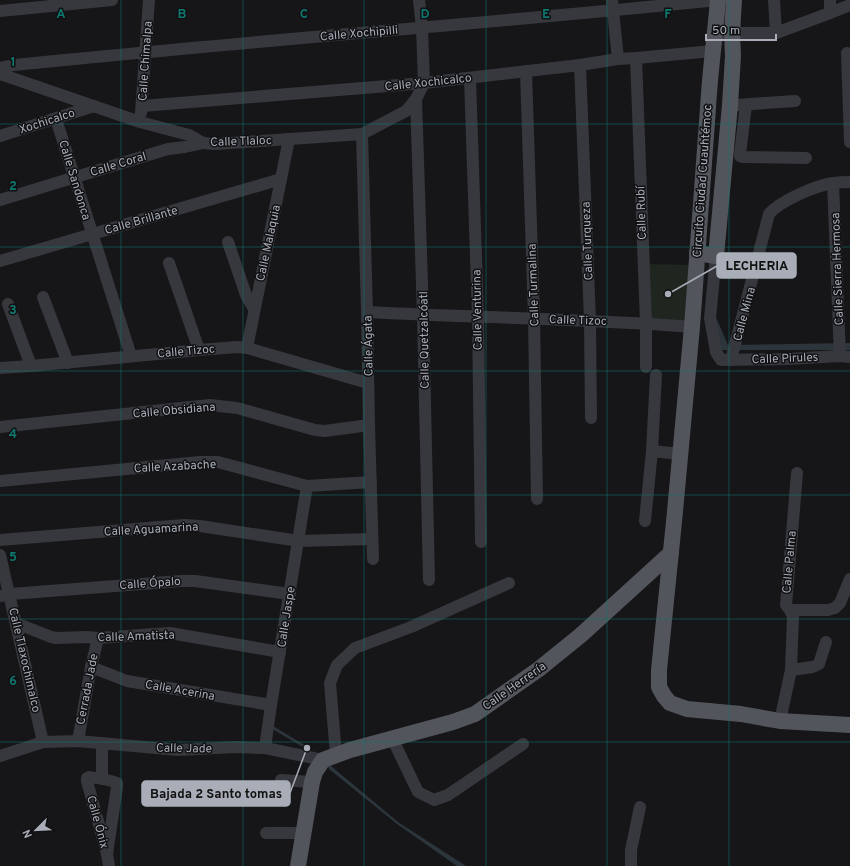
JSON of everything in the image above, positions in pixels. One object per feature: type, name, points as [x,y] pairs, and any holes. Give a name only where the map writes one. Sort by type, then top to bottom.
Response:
[{"type":"main road","name":"Circuito Ciudad Cuauhtémoc","points":[[718,0],[716,33],[712,52],[692,327],[659,670],[660,687],[664,696],[670,703],[687,709],[741,714],[780,721],[850,725]]},
{"type":"main road","points":[[697,252],[716,256],[738,105],[732,33],[734,0]]},
{"type":"main road","name":"Calle Herrería","points":[[330,758],[350,750],[453,722],[475,714],[551,660],[671,553]]},
{"type":"main road","points":[[298,866],[312,782],[315,772],[330,758]]},
{"type":"street","points":[[0,11],[112,0]]},
{"type":"street","name":"Calle Chimalpa","points":[[140,122],[149,0]]},
{"type":"street","points":[[419,0],[422,28],[424,83]]},
{"type":"street","name":"Calle Xochipilli","points":[[0,68],[14,65],[146,51],[422,28],[613,5],[718,0]]},
{"type":"street","points":[[774,0],[776,33]]},
{"type":"street","points":[[830,0],[830,13]]},
{"type":"street","points":[[613,5],[618,59]]},
{"type":"street","points":[[716,33],[776,33],[850,5]]},
{"type":"street","name":"Calle Xochicalco","points":[[142,106],[424,83],[580,65],[618,59],[712,52]]},
{"type":"street","points":[[847,53],[850,142]]},
{"type":"street","name":"Calle Rubí","points":[[636,58],[646,323],[646,368]]},
{"type":"street","name":"Calle Turqueza","points":[[580,65],[590,320],[591,418]]},
{"type":"street","name":"Calle Turmalina","points":[[526,71],[534,318],[537,499]]},
{"type":"street","name":"Calle Tlaloc","points":[[0,74],[140,122],[189,135],[203,143],[216,144],[362,134],[406,112],[416,99],[424,83]]},
{"type":"street","name":"Calle Venturina","points":[[470,78],[478,317],[481,542]]},
{"type":"street","name":"Calle Quetzalcóatl","points":[[416,99],[429,580]]},
{"type":"street","points":[[795,102],[738,105],[740,156],[806,158]]},
{"type":"street","name":"Xochicalco","points":[[0,136],[94,106]]},
{"type":"street","name":"Calle Sandonca","points":[[56,119],[131,356]]},
{"type":"street","points":[[168,149],[169,129]]},
{"type":"street","name":"Calle Ágata","points":[[362,134],[373,559]]},
{"type":"street","name":"Calle Malaquia","points":[[247,348],[289,139]]},
{"type":"street","name":"Calle Coral","points":[[0,200],[168,149],[203,143]]},
{"type":"street","name":"Calle Brillante","points":[[0,261],[281,179]]},
{"type":"street","name":"Calle Mina","points":[[730,354],[769,214],[774,208],[807,190],[833,183],[850,182]]},
{"type":"street","name":"Calle Sierra Hermosa","points":[[833,183],[842,351]]},
{"type":"street","points":[[228,242],[246,295],[254,309]]},
{"type":"street","points":[[716,256],[710,318],[716,352],[730,354]]},
{"type":"street","points":[[169,263],[199,350]]},
{"type":"street","points":[[43,297],[68,363]]},
{"type":"street","points":[[8,304],[31,366]]},
{"type":"street","name":"Calle Tizoc","points":[[367,312],[590,320],[692,327]]},
{"type":"street","name":"Calle Tizoc","points":[[0,368],[237,347],[247,348],[368,383]]},
{"type":"street","name":"Calle Pirules","points":[[730,354],[787,359],[842,351]]},
{"type":"street","points":[[645,521],[652,451],[656,375]]},
{"type":"street","name":"Calle Obsidiana","points":[[0,426],[210,405],[237,408],[320,431],[369,425]]},
{"type":"street","points":[[652,451],[680,454]]},
{"type":"street","name":"Calle Azabache","points":[[0,481],[200,462],[218,462],[308,486],[371,482]]},
{"type":"street","name":"Calle Palma","points":[[780,721],[791,670],[793,617],[786,605],[797,473]]},
{"type":"street","name":"Calle Jaspe","points":[[265,748],[308,486]]},
{"type":"street","name":"Calle Aguamarina","points":[[0,540],[184,525],[200,526],[299,541],[372,539]]},
{"type":"street","name":"Calle Tlaxochimalco","points":[[0,555],[5,595],[16,623],[43,742]]},
{"type":"street","points":[[790,610],[828,610],[835,608],[840,603],[850,579]]},
{"type":"street","name":"Calle Ópalo","points":[[5,595],[181,580],[290,594]]},
{"type":"street","points":[[330,758],[330,683],[336,665],[355,648],[411,627],[509,583]]},
{"type":"street","name":"Calle Amatista","points":[[16,623],[56,638],[98,638],[170,633],[280,652]]},
{"type":"street","name":"Cerrada Jade","points":[[78,741],[91,667],[98,638]]},
{"type":"street","points":[[791,670],[813,667],[819,664],[826,642]]},
{"type":"street","name":"Calle Acerina","points":[[91,667],[127,681],[271,705]]},
{"type":"street","points":[[392,738],[418,792],[434,800],[448,795],[523,744]]},
{"type":"street","name":"Calle Jade","points":[[0,756],[43,742],[78,741],[178,750],[235,747],[265,748],[330,758]]},
{"type":"street","points":[[102,743],[102,779],[117,783],[107,854]]},
{"type":"street","name":"Calle Ónix","points":[[102,779],[87,778],[109,866]]},
{"type":"street","points":[[281,780],[312,782]]},
{"type":"street","points":[[631,866],[631,850],[640,807]]},
{"type":"street","points":[[266,833],[303,833]]},
{"type":"shaded area","points":[[642,264],[695,265],[690,325],[644,323]]},
{"type":"shaded area","points":[[714,313],[728,345],[850,343],[850,350],[721,350]]},
{"type":"shaded area","points":[[273,726],[306,746],[307,748],[272,729]]},
{"type":"shaded area","points":[[328,766],[331,766],[398,822],[466,866],[457,866],[397,824],[329,769]]},
{"type":"place","name":"LECHERIA","points":[[668,294]]},
{"type":"place","name":"Bajada 2 Santo tomas","points":[[307,748]]}]
